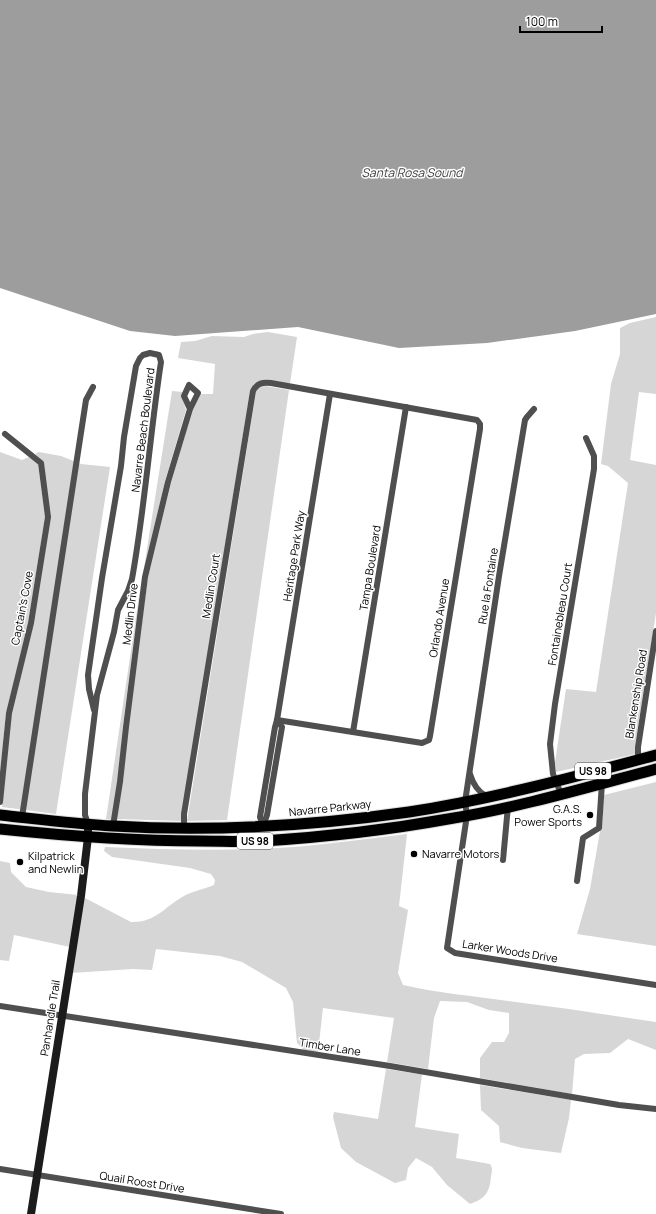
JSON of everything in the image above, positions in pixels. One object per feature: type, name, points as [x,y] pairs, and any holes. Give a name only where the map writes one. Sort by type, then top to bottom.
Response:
[{"type":"highway","name":"Navarre Parkway","points":[[0,815],[113,826],[184,828],[305,824],[409,812],[465,802],[557,781],[656,755]]},
{"type":"highway","name":"US 98","points":[[0,828],[88,837],[136,840],[242,841],[305,838],[372,831],[467,815],[561,794],[656,769]]},
{"type":"highway","points":[[136,840],[160,837],[251,836],[255,835],[263,826],[268,830],[284,836],[305,838]]},
{"type":"street","name":"Navarre Beach Boulevard","points":[[150,353],[154,353],[159,355],[161,362],[154,407],[145,494],[134,569],[130,586],[118,610],[114,632],[100,680],[94,710],[89,689],[88,675],[102,578],[121,466],[129,404],[136,366],[140,358],[150,353]]},
{"type":"street","name":"Medlin Court","points":[[184,828],[186,806],[253,391],[258,384],[266,382],[330,394]]},
{"type":"street","points":[[22,817],[86,400],[93,387]]},
{"type":"street","points":[[330,394],[406,406]]},
{"type":"street","name":"Heritage Park Way","points":[[263,826],[260,817],[330,394]]},
{"type":"street","name":"Tampa Boulevard","points":[[353,732],[406,406]]},
{"type":"street","name":"Orlando Avenue","points":[[277,720],[422,743],[429,740],[451,612],[480,424],[474,418],[406,406]]},
{"type":"street","name":"Medlin Drive","points":[[113,826],[120,782],[145,577],[168,482],[190,409]]},
{"type":"street","name":"Rue la Fontaine","points":[[467,815],[465,802],[469,770],[499,576],[525,420],[534,409]]},
{"type":"street","name":"Captain's Cove","points":[[0,802],[8,713],[30,623],[48,517],[41,463],[5,434]]},
{"type":"street","name":"Fontainebleau Court","points":[[561,794],[553,774],[550,744],[594,462],[592,450],[586,438]]},
{"type":"street","name":"Blankenship Road","points":[[638,760],[638,747],[656,631]]},
{"type":"street","points":[[88,824],[85,815],[85,794],[94,710]]},
{"type":"street","points":[[469,770],[472,781],[478,790],[487,797]]},
{"type":"street","points":[[577,881],[584,838],[599,828],[602,783]]},
{"type":"street","points":[[504,860],[508,806]]},
{"type":"street","name":"Larker Woods Drive","points":[[467,815],[448,950],[455,953],[656,985]]},
{"type":"street","name":"Panhandle Trail","points":[[31,1214],[80,896],[88,837],[88,824]]},
{"type":"street","name":"Timber Lane","points":[[0,1006],[390,1066],[656,1110]]},
{"type":"street","name":"Quail Roost Drive","points":[[0,1169],[281,1214]]},
{"type":"shaded area","points":[[656,317],[656,394],[639,392],[630,460],[656,465],[656,613],[635,754],[556,772],[555,762],[566,689],[596,692],[628,483],[608,466],[601,464],[611,384],[620,354],[620,328],[630,323]]},
{"type":"shaded area","points":[[268,332],[297,337],[290,384],[273,380],[262,381],[253,386],[250,391],[181,821],[117,819],[123,782],[128,727],[148,577],[171,483],[192,411],[201,394],[213,394],[215,364],[178,358],[181,342],[195,341],[212,336],[244,337]]},
{"type":"shaded area","points":[[266,386],[289,390],[227,820],[187,821],[256,392],[259,387]]},
{"type":"shaded area","points":[[172,391],[183,392],[182,397],[186,410],[165,481],[143,574]]},
{"type":"shaded area","points":[[0,452],[22,460],[29,457],[38,464],[45,517],[28,623],[6,713],[0,773]]},
{"type":"shaded area","points":[[39,452],[61,456],[81,464],[110,467],[56,814],[2,807],[11,713],[50,518],[43,462],[35,454]]},
{"type":"shaded area","points":[[141,583],[123,726],[118,781],[112,819],[106,819]]},
{"type":"shaded area","points":[[656,782],[656,946],[577,934],[590,889],[600,831],[602,828],[604,795]]},
{"type":"shaded area","points":[[407,834],[399,906],[408,910],[398,973],[403,985],[442,992],[656,1022],[656,1050],[628,1039],[610,1053],[584,1054],[575,1059],[572,1094],[480,1078],[480,1058],[492,1042],[504,1042],[509,1033],[509,1013],[489,1010],[467,1002],[440,1001],[434,1018],[428,1069],[387,1062],[394,1018],[323,1008],[318,1052],[304,1050],[297,1043],[293,1002],[286,988],[242,962],[220,956],[156,949],[152,970],[133,969],[71,973],[83,897],[131,922],[140,922],[154,917],[187,894],[214,885],[215,880],[211,874],[190,868],[112,857],[104,851],[105,847],[240,850],[315,845]]},
{"type":"shaded area","points":[[0,861],[10,863],[11,872],[26,887],[49,892],[78,895],[70,947],[14,935],[9,961],[0,960]]},
{"type":"shaded area","points":[[386,1069],[426,1075],[422,1075],[415,1127],[459,1134],[456,1158],[490,1164],[492,1170],[488,1191],[479,1200],[470,1204],[447,1185],[432,1167],[416,1158],[408,1168],[406,1180],[395,1183],[356,1162],[341,1148],[333,1117],[334,1112],[378,1119]]},
{"type":"shaded area","points":[[480,1085],[571,1100],[569,1118],[561,1153],[522,1148],[500,1142],[499,1126],[481,1110]]},
{"type":"water","name":"Santa Rosa Sound","points":[[0,0],[656,0],[656,314],[575,331],[487,343],[399,348],[298,327],[175,336],[130,331],[0,288]]},
{"type":"place","name":"G.A.S. Power Sports","points":[[590,815]]},
{"type":"place","name":"Navarre Motors","points":[[414,854]]},
{"type":"place","name":"Kilpatrick and Newlin","points":[[20,862]]}]
